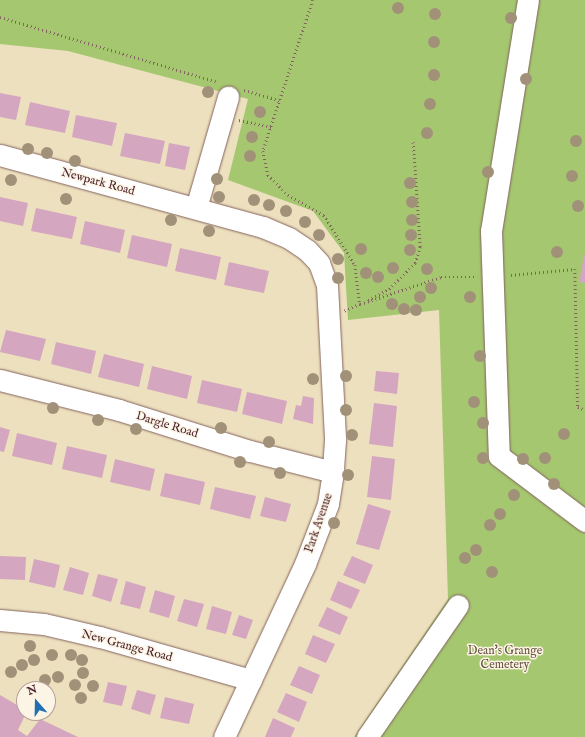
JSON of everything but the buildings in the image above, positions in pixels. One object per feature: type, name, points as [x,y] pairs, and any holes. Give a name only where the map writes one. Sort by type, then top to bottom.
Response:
[{"type":"street","points":[[528,0],[491,231],[491,277],[499,456],[585,521]]},
{"type":"street","points":[[196,208],[228,96]]},
{"type":"street","name":"Newpark Road","points":[[0,155],[263,226],[289,238],[307,250]]},
{"type":"street","name":"Park Avenue","points":[[224,737],[305,564],[328,504],[334,472],[335,440],[326,285],[319,263],[307,250]]},
{"type":"street","name":"Dargle Road","points":[[0,380],[119,410],[250,451],[334,472]]},
{"type":"street","points":[[367,737],[458,605]]},
{"type":"street","name":"New Grange Road","points":[[0,620],[44,624],[251,680]]},
{"type":"path","points":[[263,151],[313,0]]},
{"type":"path","points":[[0,17],[228,96],[280,100]]},
{"type":"path","points":[[228,96],[271,128]]},
{"type":"path","points":[[413,142],[420,247],[415,263],[389,289],[360,304],[441,277],[491,277],[575,269],[578,407],[585,410]]},
{"type":"green space","name":"Dean's Grange Cemetery","points":[[0,0],[585,0],[585,737],[354,737],[448,599],[439,310],[348,320],[344,253],[313,211],[228,180],[248,99],[68,51],[0,44]]}]
